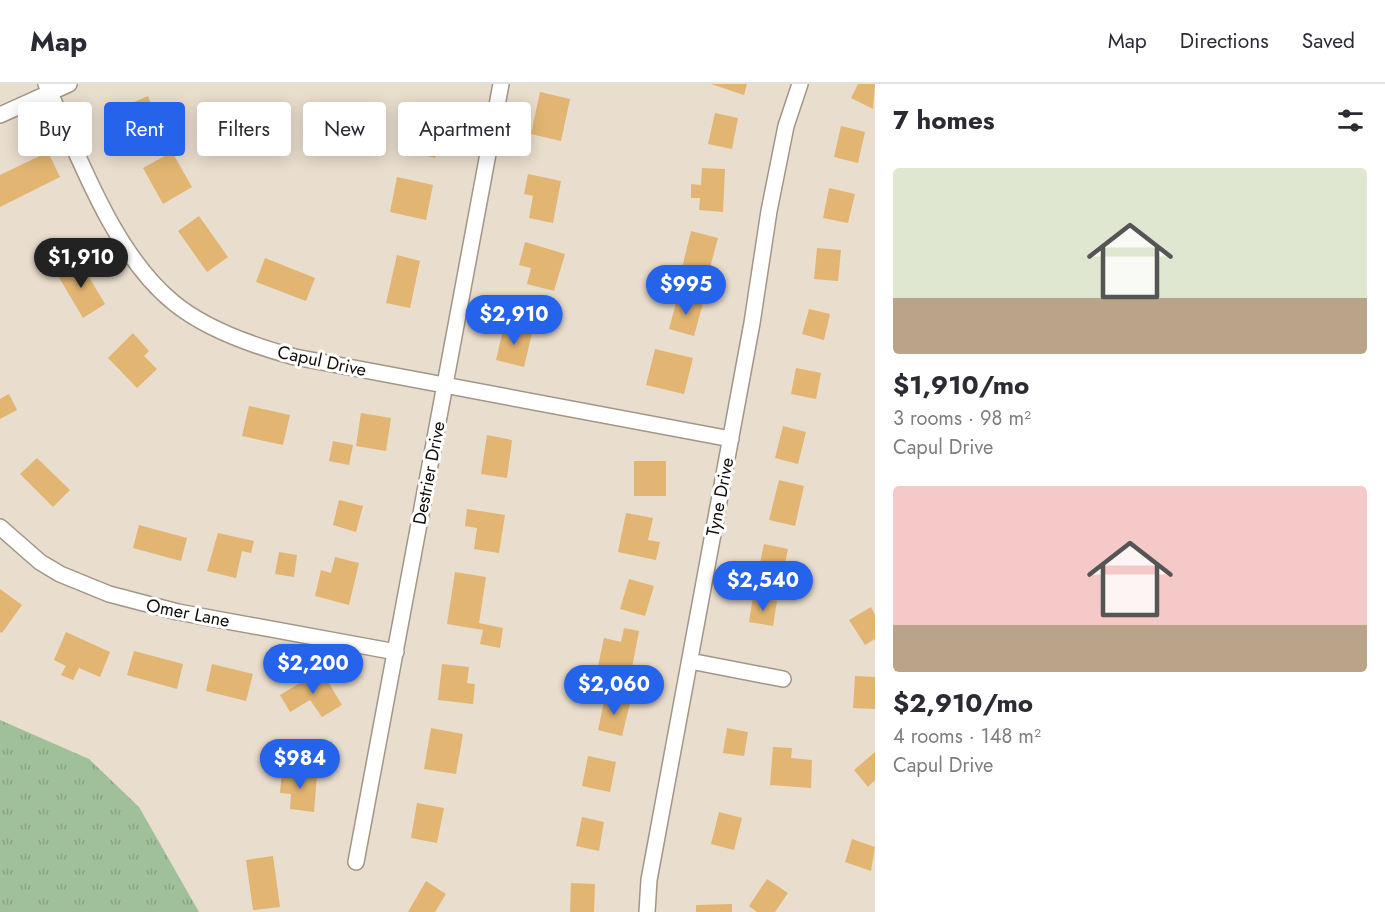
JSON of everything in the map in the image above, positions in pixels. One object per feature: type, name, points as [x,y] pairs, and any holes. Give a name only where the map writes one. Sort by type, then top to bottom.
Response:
[{"type":"street","points":[[0,115],[48,89],[69,84]]},
{"type":"street","name":"Destrier Drive","points":[[356,862],[501,84]]},
{"type":"street","name":"Tyne Drive","points":[[646,912],[649,880],[731,439],[769,211],[786,126],[800,84]]},
{"type":"street","name":"Capul Drive","points":[[48,89],[112,226],[130,256],[175,304],[243,340],[270,350],[445,387],[731,439]]},
{"type":"street","name":"Omer Lane","points":[[0,527],[40,562],[60,574],[109,594],[178,612],[396,652]]},
{"type":"street","points":[[690,661],[783,679]]},
{"type":"green space","points":[[0,720],[89,759],[139,807],[199,912],[0,912]]},
{"type":"building","points":[[711,84],[747,84],[744,95]]},
{"type":"building","points":[[858,84],[875,84],[873,109],[851,98]]},
{"type":"building","points":[[540,92],[570,99],[561,141],[531,134]]},
{"type":"building","points":[[148,96],[150,102],[134,102]]},
{"type":"building","points":[[715,113],[738,118],[732,149],[708,144]]},
{"type":"building","points":[[841,126],[865,132],[858,163],[834,157]]},
{"type":"building","points":[[40,156],[50,156],[60,177],[0,207],[0,175]]},
{"type":"building","points":[[165,156],[174,156],[192,187],[163,204],[143,168]]},
{"type":"building","points":[[702,168],[725,169],[723,212],[699,210],[700,198],[691,198],[691,184],[701,185]]},
{"type":"building","points":[[528,174],[561,181],[553,223],[529,218],[533,196],[524,194]]},
{"type":"building","points":[[397,177],[433,185],[426,220],[390,212]]},
{"type":"building","points":[[829,188],[855,194],[848,223],[823,218]]},
{"type":"building","points":[[199,216],[228,257],[207,272],[178,231]]},
{"type":"building","points":[[691,231],[718,238],[708,275],[682,268]]},
{"type":"building","points":[[525,242],[565,254],[554,291],[527,284],[531,268],[519,265]]},
{"type":"building","points":[[817,248],[841,250],[838,281],[814,279]]},
{"type":"building","points":[[397,255],[420,261],[410,308],[386,303]]},
{"type":"building","points":[[265,258],[315,278],[306,301],[256,282]]},
{"type":"building","points":[[79,260],[105,304],[83,318],[57,274]]},
{"type":"building","points":[[678,296],[703,303],[694,336],[669,329]]},
{"type":"building","points":[[809,309],[830,314],[824,340],[802,334]]},
{"type":"building","points":[[504,326],[532,333],[524,367],[496,360]]},
{"type":"building","points":[[133,333],[149,351],[144,356],[157,369],[137,388],[108,358]]},
{"type":"building","points":[[655,349],[693,358],[684,394],[646,385]]},
{"type":"building","points":[[796,368],[821,373],[816,399],[791,394]]},
{"type":"building","points":[[9,394],[17,410],[0,419],[0,399]]},
{"type":"building","points":[[249,406],[290,415],[283,445],[242,436]]},
{"type":"building","points":[[361,413],[391,418],[386,451],[356,446]]},
{"type":"building","points":[[783,426],[806,432],[798,464],[775,458]]},
{"type":"building","points":[[487,435],[512,440],[507,478],[481,474]]},
{"type":"building","points":[[333,441],[353,445],[349,465],[329,461]]},
{"type":"building","points":[[37,458],[70,490],[53,507],[20,474]]},
{"type":"building","points":[[634,461],[666,461],[666,496],[634,496]]},
{"type":"building","points":[[779,480],[804,486],[795,526],[769,520]]},
{"type":"building","points":[[339,500],[363,506],[356,532],[333,525]]},
{"type":"building","points":[[467,509],[505,515],[499,553],[474,549],[477,528],[465,526]]},
{"type":"building","points":[[626,513],[653,518],[648,540],[660,542],[656,560],[618,552]]},
{"type":"building","points":[[139,525],[187,538],[181,561],[133,548]]},
{"type":"building","points":[[218,533],[254,541],[251,553],[242,551],[236,578],[207,571]]},
{"type":"building","points":[[764,544],[788,549],[782,578],[758,573]]},
{"type":"building","points":[[279,552],[297,555],[294,577],[275,574]]},
{"type":"building","points":[[335,557],[359,563],[349,605],[315,596],[321,570],[331,573]]},
{"type":"building","points":[[455,572],[486,577],[479,623],[503,628],[500,648],[480,644],[483,630],[447,624]]},
{"type":"building","points":[[629,579],[654,586],[645,616],[620,609]]},
{"type":"building","points":[[0,589],[22,605],[2,633],[0,632]]},
{"type":"building","points":[[753,597],[777,601],[773,626],[749,622]]},
{"type":"building","points":[[871,607],[875,615],[875,639],[865,645],[849,620]]},
{"type":"building","points":[[624,628],[639,631],[631,673],[598,666],[604,638],[621,642]]},
{"type":"building","points":[[66,632],[110,652],[100,677],[79,668],[73,680],[61,675],[66,666],[54,660]]},
{"type":"building","points":[[134,651],[183,664],[177,689],[127,675]]},
{"type":"building","points":[[212,664],[253,674],[246,701],[206,691]]},
{"type":"building","points":[[442,664],[469,667],[467,683],[475,684],[473,704],[438,700]]},
{"type":"building","points":[[321,670],[342,705],[322,717],[310,700],[290,712],[280,695]]},
{"type":"building","points":[[855,676],[875,677],[875,709],[853,708]]},
{"type":"building","points":[[605,697],[630,703],[622,736],[598,730]]},
{"type":"building","points":[[431,728],[463,734],[456,774],[424,769]]},
{"type":"building","points":[[727,728],[748,732],[744,756],[723,753]]},
{"type":"building","points":[[773,747],[792,748],[791,758],[812,760],[811,788],[770,785]]},
{"type":"building","points":[[875,752],[875,780],[868,787],[854,770]]},
{"type":"building","points":[[588,756],[616,762],[610,792],[582,786]]},
{"type":"building","points":[[282,771],[317,774],[314,812],[290,809],[291,794],[280,793]]},
{"type":"building","points":[[417,803],[444,808],[437,843],[411,838]]},
{"type":"building","points":[[719,812],[742,818],[734,850],[711,844]]},
{"type":"building","points":[[582,817],[604,822],[599,851],[576,846]]},
{"type":"building","points":[[852,839],[875,847],[871,871],[845,862]]},
{"type":"building","points":[[273,856],[280,907],[253,910],[246,860]]},
{"type":"building","points":[[767,879],[788,893],[775,912],[757,912],[749,906]]},
{"type":"building","points":[[426,881],[446,894],[435,912],[408,912]]},
{"type":"building","points":[[571,883],[595,884],[594,912],[570,912]]},
{"type":"building","points":[[732,904],[732,912],[696,912],[696,905]]}]
